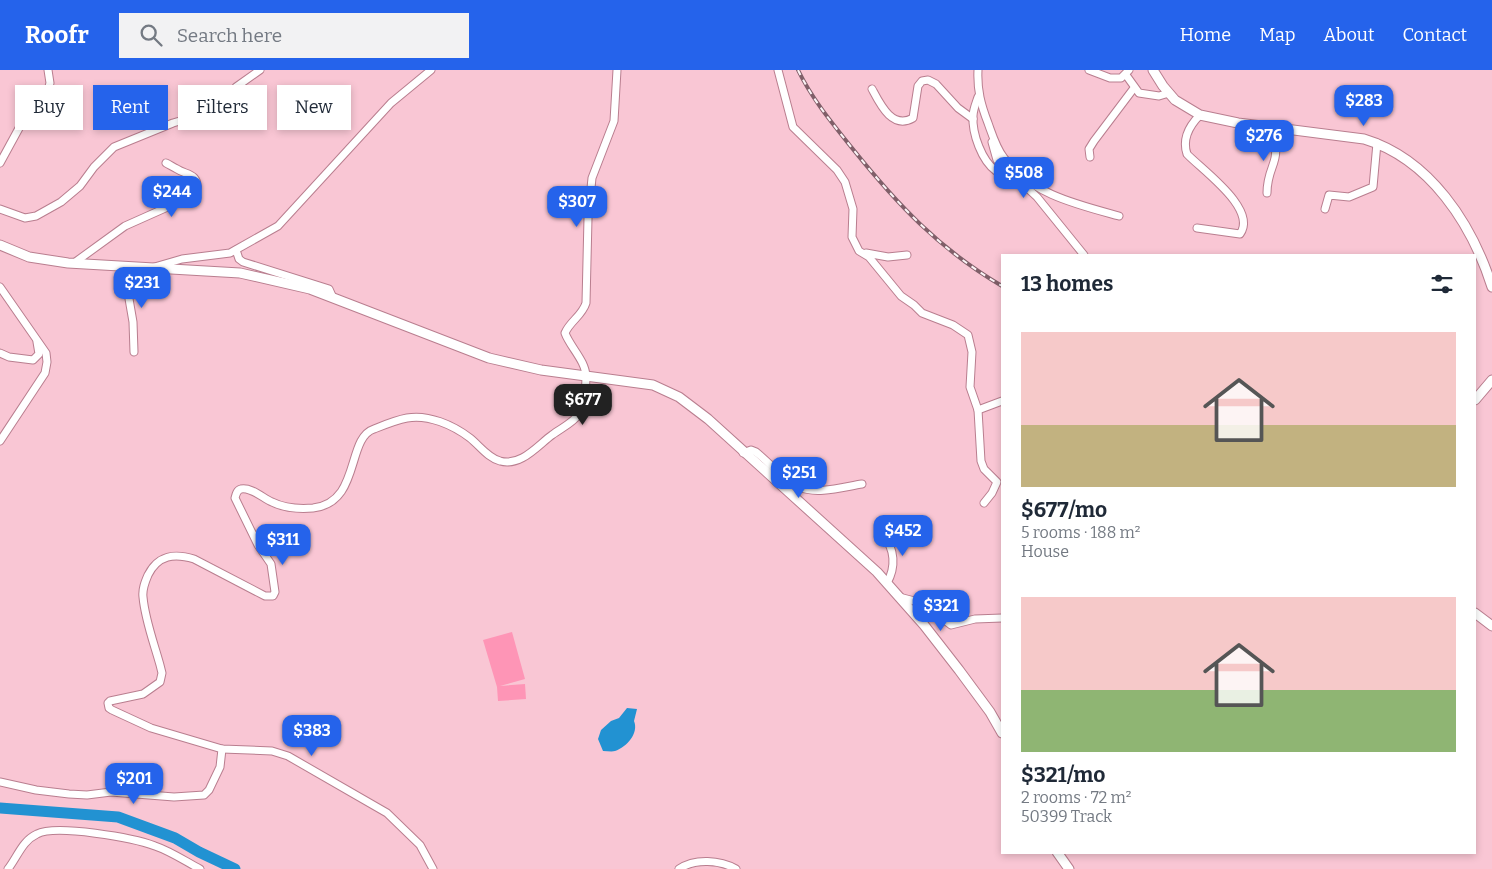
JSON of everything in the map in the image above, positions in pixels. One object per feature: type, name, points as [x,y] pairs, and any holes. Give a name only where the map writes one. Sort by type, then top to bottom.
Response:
[{"type":"street","points":[[0,163],[24,119],[44,98],[50,82],[48,70]]},
{"type":"street","points":[[0,209],[28,218],[54,206],[80,186],[94,167],[114,146],[173,123],[210,112],[222,104],[236,87],[260,70]]},
{"type":"street","points":[[134,352],[129,289],[132,283],[151,268],[182,259],[236,250],[278,226],[391,103],[431,70]]},
{"type":"street","points":[[433,869],[420,845],[387,813],[288,756],[272,751],[222,749],[150,728],[112,710],[108,706],[110,701],[143,694],[160,682],[162,673],[142,596],[144,583],[156,562],[174,555],[194,558],[264,596],[273,596],[275,586],[271,564],[258,545],[235,498],[237,491],[242,489],[248,490],[273,503],[286,506],[304,508],[324,506],[334,499],[348,482],[362,438],[368,432],[404,418],[431,420],[444,424],[470,438],[492,458],[507,462],[516,461],[535,451],[578,415],[582,405],[586,375],[565,333],[568,327],[581,315],[586,303],[588,218],[592,178],[614,121],[617,70]]},
{"type":"street","points":[[778,70],[793,127],[837,170],[845,182],[853,209],[852,237],[859,251],[869,257],[902,296],[914,304],[922,313],[953,325],[968,336],[972,352],[970,387],[978,410],[981,461],[984,469],[997,482],[992,493],[984,503]]},
{"type":"street","points":[[978,70],[978,97],[973,119],[978,140],[988,165],[999,172],[1009,172]]},
{"type":"street","points":[[1089,70],[1110,78],[1121,78],[1127,72],[1134,88],[1139,93],[1149,95],[1169,93]]},
{"type":"street","points":[[1153,70],[1169,93],[1186,108],[1200,115],[1214,119],[1364,139],[1377,143],[1414,164],[1448,201],[1462,222],[1492,287]]},
{"type":"street","points":[[872,89],[886,113],[893,118],[906,120],[913,118],[918,86],[922,81],[928,80],[936,84],[958,108],[973,119]]},
{"type":"street","points":[[1090,157],[1089,149],[1094,141],[1134,88]]},
{"type":"street","points":[[978,97],[992,134],[1004,158],[1035,185],[1060,198],[1119,216]]},
{"type":"street","points":[[1197,228],[1240,234],[1244,224],[1240,209],[1231,195],[1187,154],[1185,147],[1188,130],[1200,115]]},
{"type":"street","points":[[1267,193],[1277,157],[1274,138],[1268,126]]},
{"type":"street","points":[[992,134],[995,155],[1009,172],[1037,197],[1083,254]]},
{"type":"street","points":[[1325,208],[1329,195],[1349,197],[1373,187],[1377,143]]},
{"type":"street","points":[[74,263],[125,226],[190,197],[197,188],[196,179],[191,174],[178,170],[166,163]]},
{"type":"street","points":[[0,245],[28,257],[74,263],[240,273],[310,289],[489,358],[540,370],[645,383],[672,393],[697,410],[887,583],[960,670],[990,712],[1001,731]]},
{"type":"street","points":[[236,250],[238,260],[329,289],[333,298]]},
{"type":"street","points":[[859,251],[882,257],[907,255]]},
{"type":"street","points":[[0,287],[47,357],[45,373],[0,441]]},
{"type":"street","points":[[0,353],[9,358],[33,360],[38,354],[36,339]]},
{"type":"street","points":[[1476,399],[1492,380]]},
{"type":"street","points":[[978,410],[1001,401]]},
{"type":"street","points":[[743,453],[751,450],[756,452],[801,488],[822,490],[862,484]]},
{"type":"street","points":[[883,535],[892,549],[893,571],[887,583]]},
{"type":"street","points":[[899,597],[922,603],[951,625],[975,619],[1001,618]]},
{"type":"street","points":[[1476,614],[1492,626]]},
{"type":"street","points":[[0,782],[36,790],[78,794],[111,792],[174,797],[204,795],[209,790],[220,767],[222,749]]},
{"type":"street","points":[[8,869],[26,841],[46,830],[59,830],[124,838],[155,846],[200,869]]},
{"type":"street","points":[[1058,854],[1069,869]]},
{"type":"street","points":[[679,869],[711,861],[727,864],[736,869]]},
{"type":"shaded area","points":[[512,632],[525,679],[500,686],[525,684],[526,699],[498,701],[497,687],[483,640]]},
{"type":"water","points":[[627,708],[637,709],[634,721],[635,730],[631,739],[619,749],[603,751],[598,739],[601,730],[611,721],[619,718]]},
{"type":"waterway","points":[[0,808],[118,817],[175,838],[235,869]]},
{"type":"railway","points":[[798,70],[816,101],[830,120],[903,207],[958,257],[1001,285]]}]
